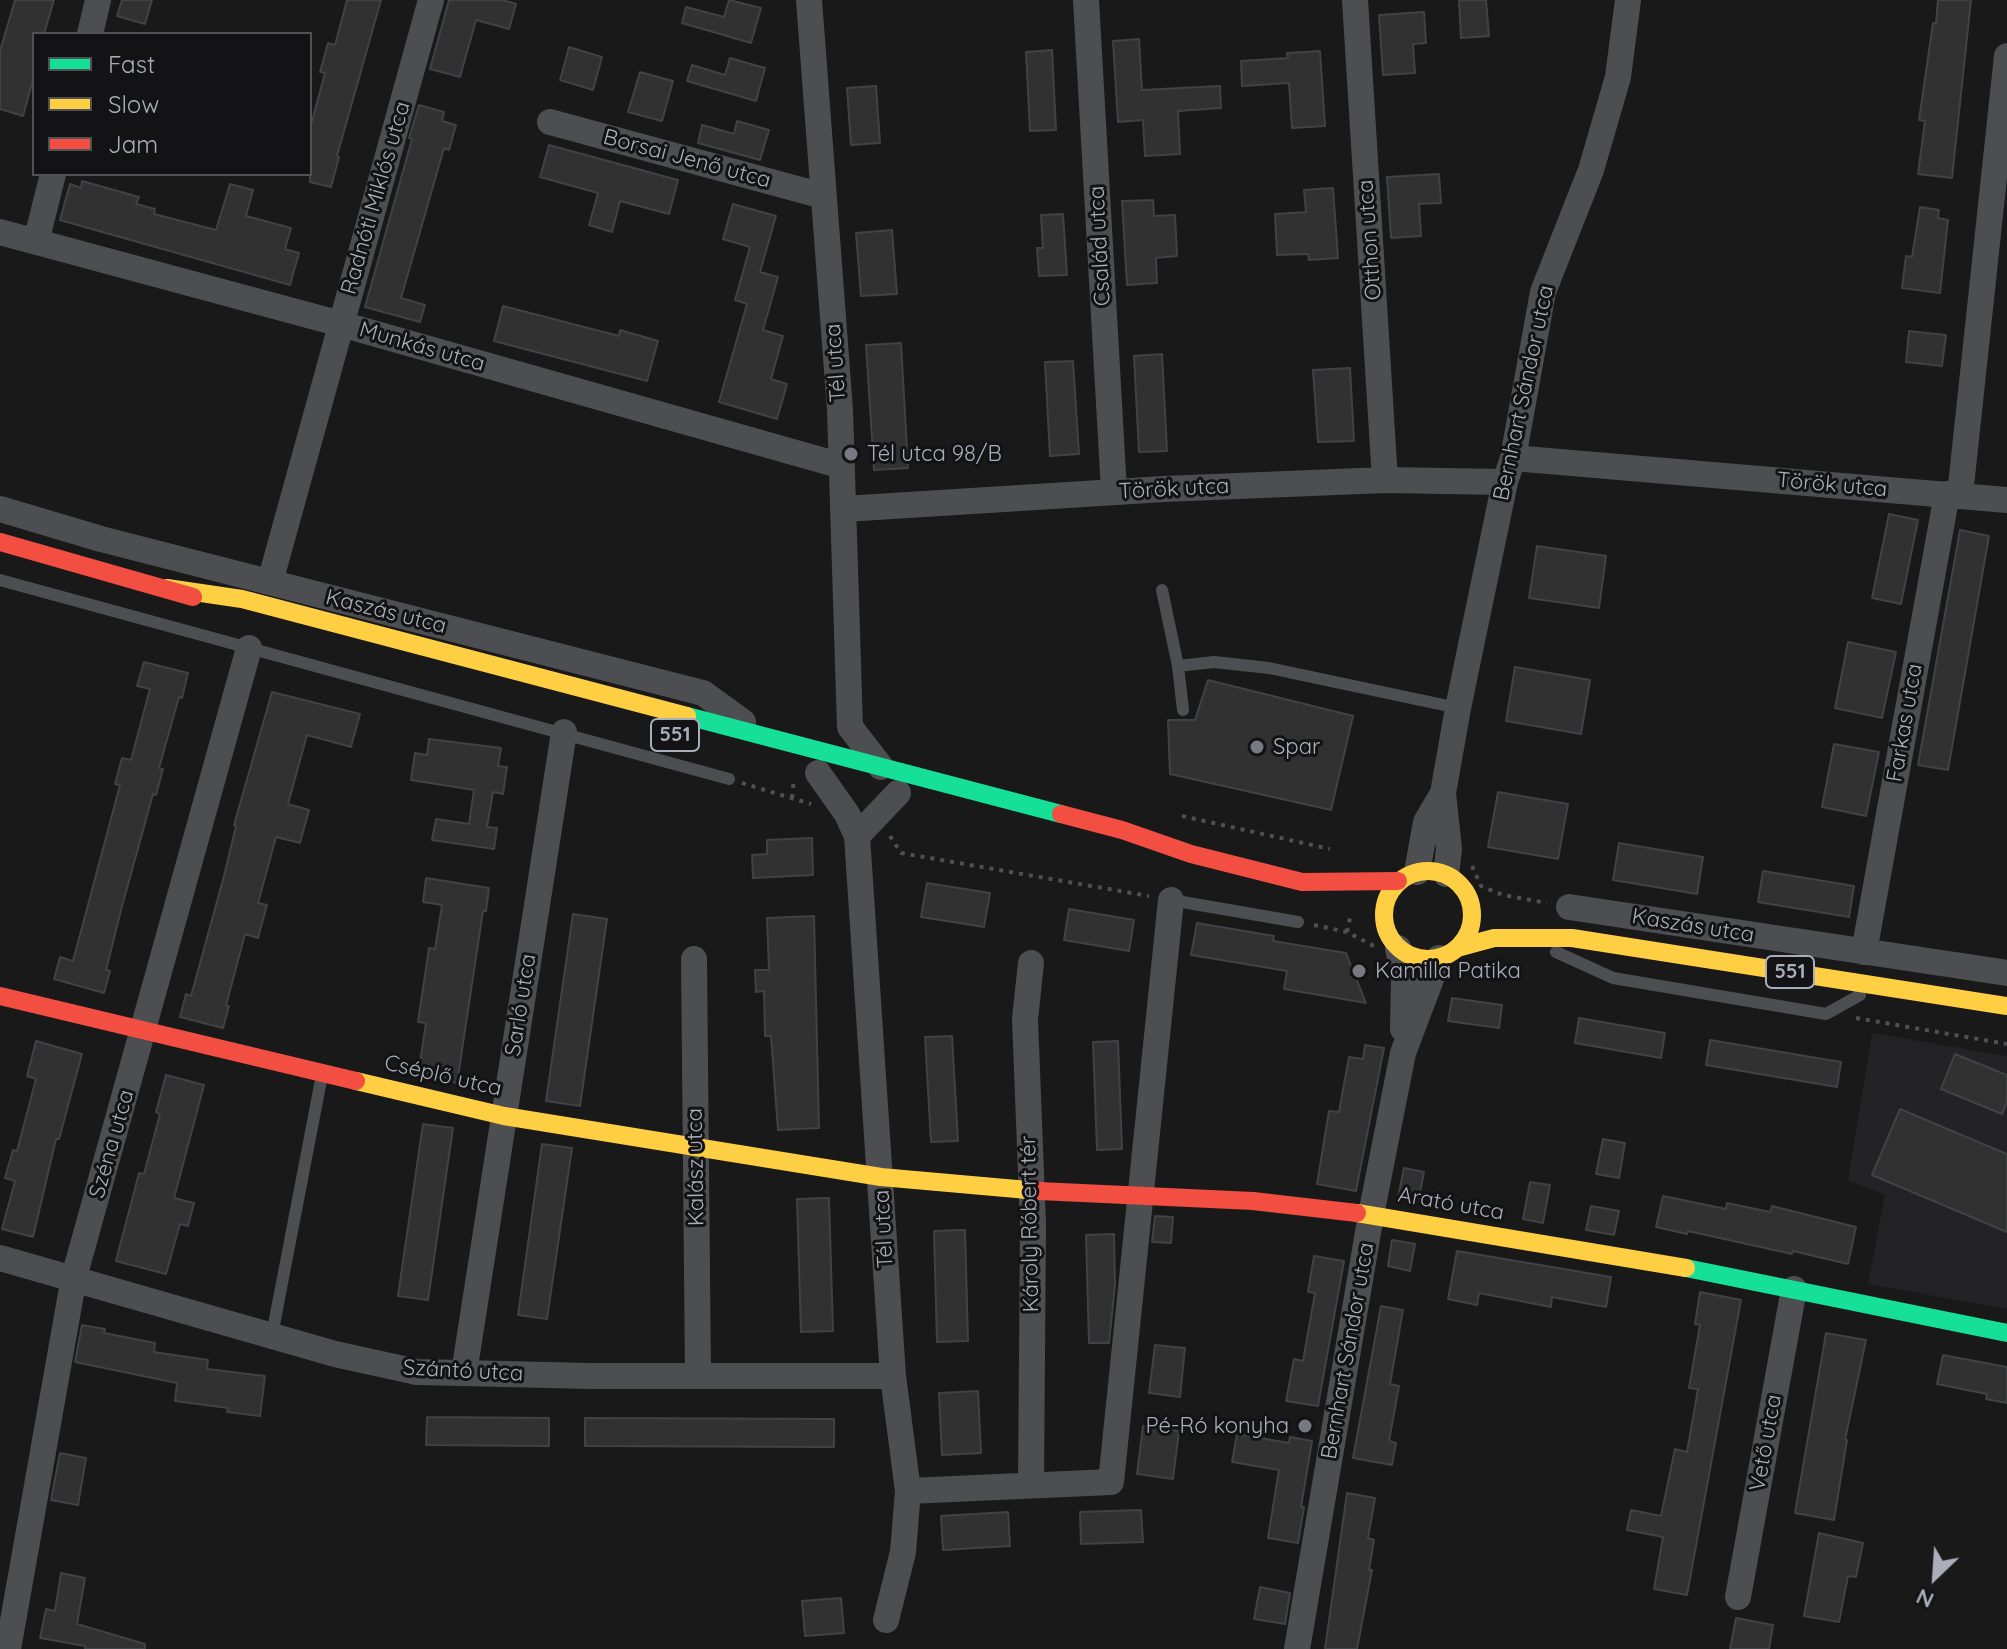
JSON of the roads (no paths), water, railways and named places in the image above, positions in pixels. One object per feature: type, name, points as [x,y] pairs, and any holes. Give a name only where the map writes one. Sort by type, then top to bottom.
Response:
[{"type":"main road","name":"551","points":[[0,542],[167,588],[388,657]]},
{"type":"main road","name":"551","points":[[167,588],[242,599],[763,736],[809,763],[845,779]]},
{"type":"main road","name":"551","points":[[809,763],[1122,830],[1191,854],[1302,882],[1339,902]]},
{"type":"main road","name":"551","points":[[876,777],[905,795]]},
{"type":"main road","name":"551","points":[[1058,832],[1116,846],[1191,854]]},
{"type":"main road","name":"551","points":[[1302,882],[1408,876],[1432,870],[1446,874]]},
{"type":"main road","points":[[1446,874],[1478,904],[1468,935],[1448,953]]},
{"type":"main road","points":[[1392,939],[1383,913],[1388,895],[1408,876]]},
{"type":"main road","name":"551","points":[[1514,918],[1572,938]]},
{"type":"main road","name":"551","points":[[1370,920],[1418,958],[1448,953],[1494,938],[1572,938],[2007,1006]]},
{"type":"main road","name":"Cséplő utca","points":[[0,996],[504,1116],[881,1177]]},
{"type":"main road","name":"Arató utca","points":[[881,1177],[1031,1191],[1253,1201],[1371,1215],[1687,1268],[2007,1333]]},
{"type":"street","points":[[90,32],[98,0]]},
{"type":"street","name":"Radnóti Miklós utca","points":[[270,582],[431,0]]},
{"type":"street","name":"Tél utca","points":[[809,0],[842,466],[850,727]]},
{"type":"street","name":"Család utca","points":[[1086,0],[1114,491]]},
{"type":"street","name":"Otthon utca","points":[[1355,0],[1385,480]]},
{"type":"street","name":"Bernhart Sándor utca","points":[[1446,874],[1449,849],[1443,793],[1543,292],[1595,157],[1618,77],[1628,0]]},
{"type":"street","name":"Farkas utca","points":[[1864,952],[1953,494],[2007,56]]},
{"type":"street","name":"Borsai Jenő utca","points":[[550,122],[823,196]]},
{"type":"street","points":[[36,242],[52,176]]},
{"type":"street","name":"Munkás utca","points":[[0,232],[341,324],[842,466]]},
{"type":"street","name":"Török utca","points":[[844,509],[1114,491],[1385,480],[1509,470],[1953,494],[2007,500]]},
{"type":"street","name":"Kaszás utca","points":[[0,509],[101,539],[703,693],[763,736]]},
{"type":"street","name":"Széna utca","points":[[8,1649],[74,1277],[249,648]]},
{"type":"street","points":[[809,763],[850,727],[876,777]]},
{"type":"street","name":"Sarló utca","points":[[464,1373],[564,732]]},
{"type":"street","name":"Tél utca","points":[[809,763],[847,814],[857,836],[893,1376],[908,1491],[903,1552],[886,1620]]},
{"type":"street","name":"Bernhart Sándor utca","points":[[1408,876],[1426,822],[1443,793]]},
{"type":"street","points":[[857,836],[905,795]]},
{"type":"street","points":[[908,1491],[1111,1482],[1171,900]]},
{"type":"street","name":"Kaszás utca","points":[[1569,907],[2007,973]]},
{"type":"street","name":"Bernhart Sándor utca","points":[[1297,1649],[1371,1215],[1403,1053],[1404,977],[1392,939]]},
{"type":"street","name":"Bernhart Sándor utca","points":[[1403,1053],[1448,953]]},
{"type":"street","name":"Kalász utca","points":[[694,959],[698,1376]]},
{"type":"street","name":"Károly Róbert tér","points":[[1031,963],[1025,1019],[1031,1191],[1031,1485]]},
{"type":"street","name":"Szántó utca","points":[[0,1258],[335,1354],[417,1372],[893,1376]]},
{"type":"street","name":"Vető utca","points":[[1738,1597],[1794,1289]]},
{"type":"lane","points":[[0,580],[729,779]]},
{"type":"lane","points":[[1162,590],[1178,666],[1183,710]]},
{"type":"lane","points":[[1178,666],[1214,662],[1269,668],[1458,708]]},
{"type":"lane","points":[[1171,900],[1298,922]]},
{"type":"lane","points":[[1524,938],[1613,978],[1826,1014],[1876,986]]},
{"type":"lane","points":[[272,1335],[322,1072]]},
{"type":"place","name":"Tél utca 98/B","points":[[851,454]]},
{"type":"place","name":"Spar","points":[[1257,747]]},
{"type":"place","name":"Kamilla Patika","points":[[1359,971]]},
{"type":"place","name":"Pé-Ró konyha","points":[[1305,1426]]}]
